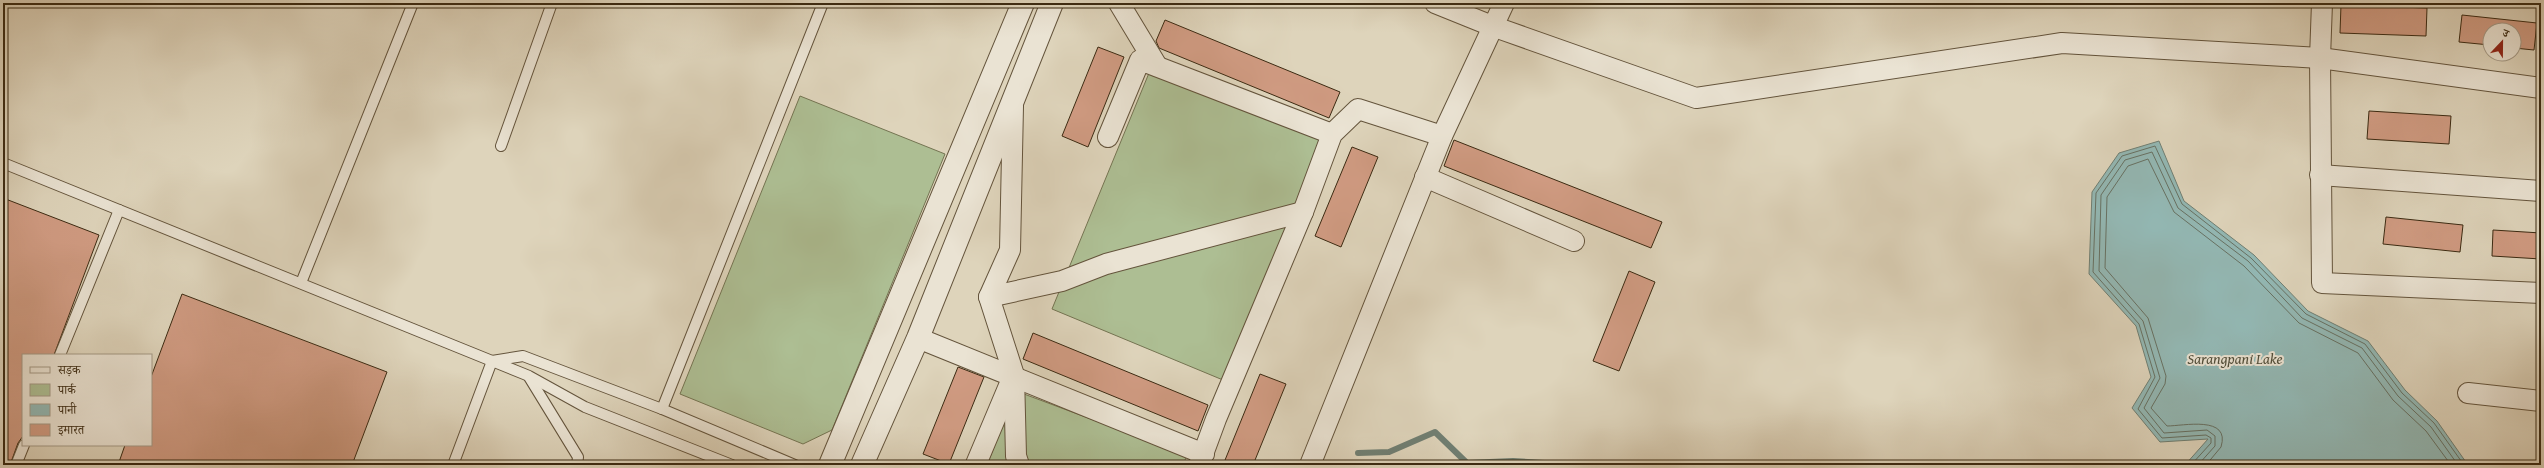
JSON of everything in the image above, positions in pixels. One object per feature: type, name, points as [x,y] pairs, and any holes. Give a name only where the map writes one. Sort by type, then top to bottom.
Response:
[{"type":"street","points":[[830,465],[1023,3]]},
{"type":"street","points":[[862,465],[918,338],[1052,3]]},
{"type":"street","points":[[1119,3],[1157,66]]},
{"type":"street","points":[[1435,3],[1492,26],[1696,98],[2062,43],[2320,58],[2541,88]]},
{"type":"street","points":[[1310,465],[1442,136],[1504,3]]},
{"type":"street","points":[[2322,3],[2320,58],[2322,283],[2541,292]]},
{"type":"street","points":[[1108,137],[1140,60],[1332,134]]},
{"type":"street","points":[[1013,100],[1010,250],[989,297],[1014,375],[1016,456],[1019,465]]},
{"type":"street","points":[[918,338],[1014,375],[1202,459],[1216,419],[1303,212],[1332,134],[1358,109],[1442,136]]},
{"type":"street","points":[[2320,175],[2541,191]]},
{"type":"street","points":[[1425,177],[1574,241]]},
{"type":"street","points":[[989,297],[1062,281],[1106,264],[1303,212]]},
{"type":"street","points":[[902,292],[931,305]]},
{"type":"street","points":[[976,464],[1014,375]]},
{"type":"street","points":[[2468,393],[2541,401]]},
{"type":"lane","points":[[301,283],[413,3]]},
{"type":"lane","points":[[501,146],[552,3]]},
{"type":"lane","points":[[662,408],[823,3]]},
{"type":"lane","points":[[3,163],[492,361],[528,376],[586,407],[732,465]]},
{"type":"lane","points":[[60,354],[119,210]]},
{"type":"lane","points":[[492,361],[523,356],[662,408],[795,465]]},
{"type":"lane","points":[[453,465],[492,361]]},
{"type":"lane","points":[[528,376],[578,457],[577,465]]},
{"type":"lane","points":[[16,465],[24,446]]},
{"type":"green space","points":[[1149,73],[1322,140],[1223,380],[1052,309]]},
{"type":"green space","points":[[800,96],[945,154],[832,430],[803,444],[680,394]]},
{"type":"green space","points":[[1016,391],[1187,455],[1183,465],[987,465]]},
{"type":"water","name":"Sarangpani Lake","points":[[2159,141],[2184,201],[2254,255],[2308,311],[2368,341],[2405,390],[2437,421],[2468,465],[2185,465],[2208,439],[2160,442],[2132,408],[2151,377],[2136,326],[2089,274],[2092,192],[2119,153]]},
{"type":"building","points":[[2341,5],[2427,8],[2426,36],[2340,33]]},
{"type":"building","points":[[2462,15],[2537,23],[2534,50],[2522,49],[2522,22],[2482,22],[2482,44],[2459,42]]},
{"type":"building","points":[[1165,20],[1340,92],[1329,118],[1159,48],[1156,41]]},
{"type":"building","points":[[1098,47],[1124,57],[1088,147],[1062,136]]},
{"type":"building","points":[[2369,111],[2451,116],[2449,144],[2367,139]]},
{"type":"building","points":[[1454,140],[1662,222],[1651,248],[1444,166]]},
{"type":"building","points":[[1352,147],[1378,157],[1341,247],[1315,236]]},
{"type":"building","points":[[3,198],[99,235],[54,354],[22,354],[22,437],[18,443],[10,465],[3,465]]},
{"type":"building","points":[[2386,217],[2463,225],[2460,252],[2383,244]]},
{"type":"building","points":[[2493,230],[2541,233],[2541,259],[2492,256]]},
{"type":"building","points":[[1629,271],[1655,282],[1619,371],[1593,361]]},
{"type":"building","points":[[182,294],[387,372],[352,465],[118,465],[125,446],[152,446],[152,374]]},
{"type":"building","points":[[1033,333],[1208,405],[1198,431],[1023,359]]},
{"type":"building","points":[[958,367],[984,377],[949,464],[923,454]]},
{"type":"building","points":[[1260,374],[1286,384],[1253,465],[1223,465]]},
{"type":"waterway","points":[[1358,453],[1389,452],[1435,432],[1467,463],[1513,461],[1576,465]]}]
